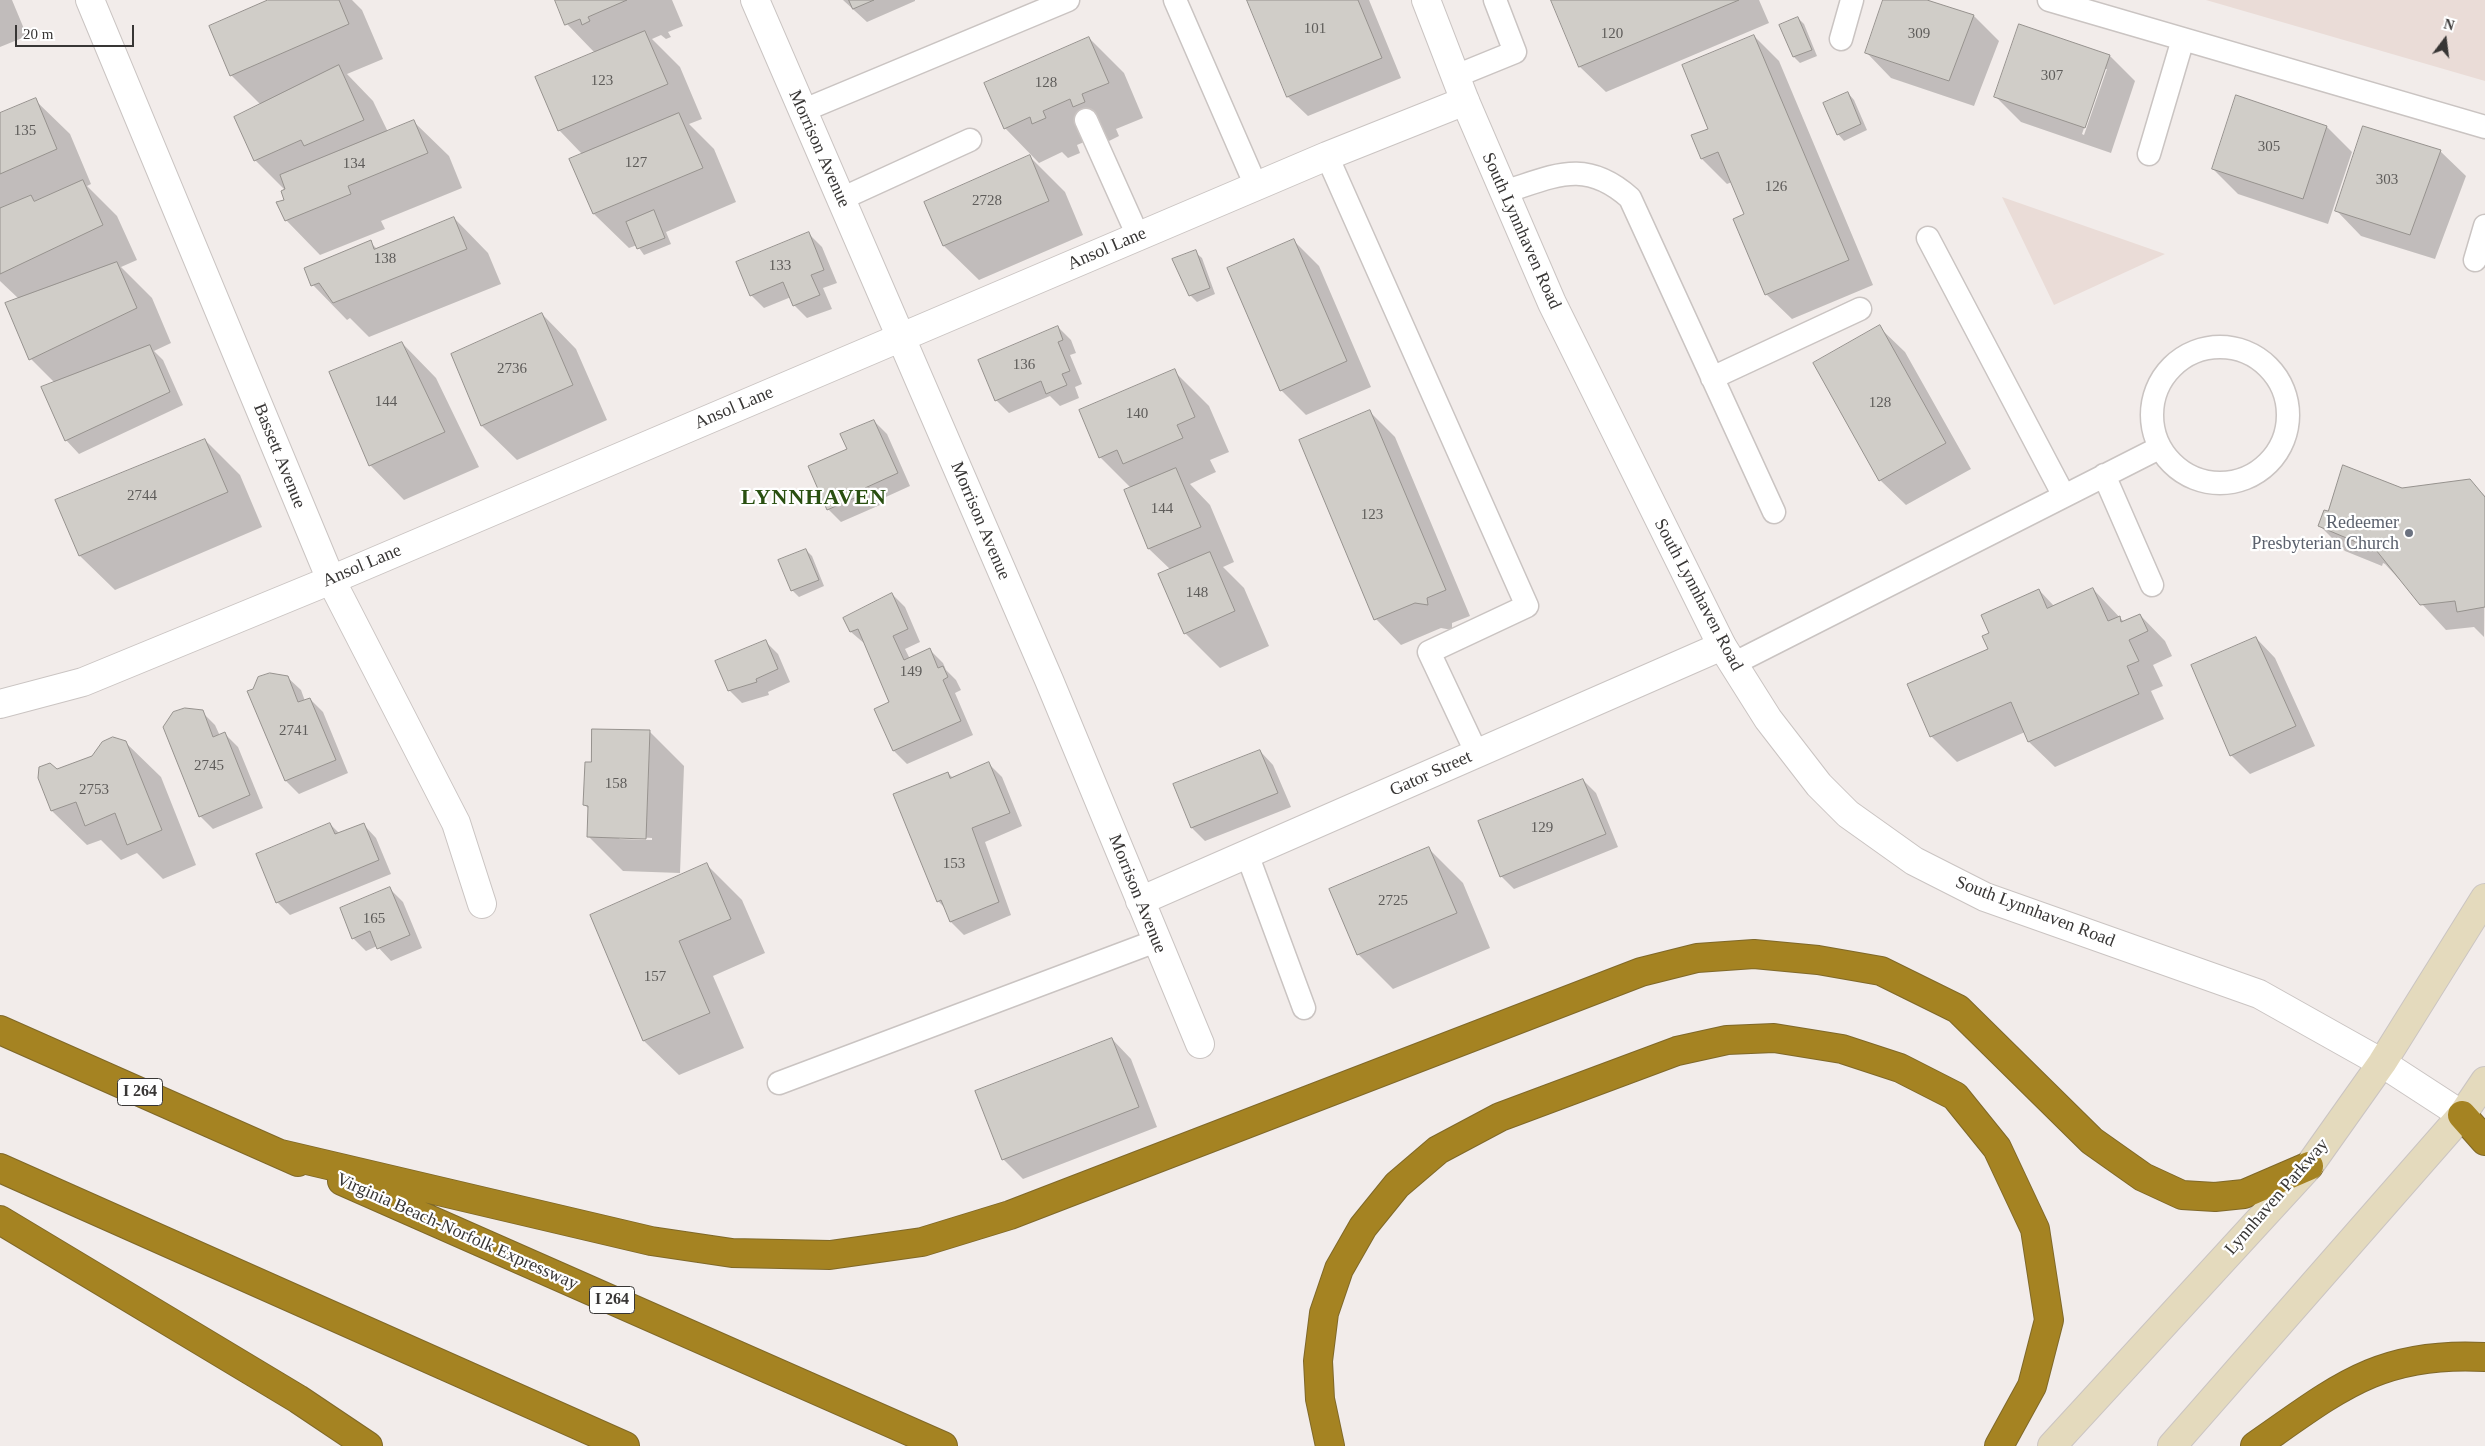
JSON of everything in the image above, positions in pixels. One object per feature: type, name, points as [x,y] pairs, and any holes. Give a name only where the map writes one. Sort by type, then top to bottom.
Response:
[{"type":"highway","points":[[281,1154],[651,1241],[732,1253],[830,1255],[922,1242],[1010,1215],[1641,972],[1697,958],[1754,954],[1818,960],[1881,971],[1958,1009],[2092,1140],[2143,1177],[2182,1195],[2215,1197],[2244,1194],[2309,1166]]},
{"type":"highway","name":"Virginia Beach-Norfolk Expressway","points":[[0,1030],[942,1446]]},
{"type":"highway","points":[[1330,1446],[1320,1399],[1318,1361],[1324,1313],[1339,1269],[1363,1227],[1397,1185],[1438,1150],[1500,1117],[1677,1051],[1727,1040],[1774,1038],[1842,1048],[1900,1068],[1955,1096],[1997,1148],[2035,1229],[2050,1320],[2032,1386],[1999,1446]]},
{"type":"highway","points":[[2462,1115],[2485,1142]]},
{"type":"highway","points":[[0,1168],[624,1446]]},
{"type":"highway","points":[[0,1220],[298,1399],[368,1446]]},
{"type":"highway","points":[[2255,1446],[2343,1385],[2369,1372],[2414,1359],[2452,1355],[2485,1356]]},
{"type":"main road","name":"Lynnhaven Parkway","points":[[2052,1446],[2309,1166],[2382,1063],[2485,898]]},
{"type":"main road","points":[[2172,1446],[2462,1115],[2485,1081]]},
{"type":"street","name":"Bassett Avenue","points":[[90,0],[330,580],[456,823],[482,904]]},
{"type":"street","name":"Morrison Avenue","points":[[756,0],[802,111],[1049,680],[1200,1044]]},
{"type":"street","name":"South Lynnhaven Road","points":[[1426,0],[1460,89],[1552,303],[1727,655],[1768,719],[1819,785],[1848,814],[1914,861],[1985,897],[2259,994],[2382,1063],[2462,1115]]},
{"type":"street","name":"Ansol Lane","points":[[0,704],[83,682],[330,580],[1328,156],[1460,89]]},
{"type":"street","name":"Gator Street","points":[[1140,901],[1477,754],[1727,655]]},
{"type":"lane","points":[[802,111],[1068,0]]},
{"type":"lane","points":[[1175,0],[1256,186]]},
{"type":"lane","points":[[1460,89],[1515,52],[1495,0]]},
{"type":"lane","points":[[1841,39],[1852,0]]},
{"type":"lane","points":[[2048,0],[2485,127]]},
{"type":"lane","points":[[2149,154],[2182,39]]},
{"type":"lane","points":[[1086,120],[1138,236]]},
{"type":"lane","points":[[840,199],[970,140]]},
{"type":"lane","points":[[1328,156],[1527,606],[1429,652],[1477,754]]},
{"type":"lane","points":[[1504,192],[1565,173],[1591,174],[1615,184],[1630,198],[1774,512]]},
{"type":"lane","points":[[2475,260],[2485,226]]},
{"type":"lane","points":[[1928,238],[2064,496]]},
{"type":"lane","points":[[1712,378],[1860,309]]},
{"type":"lane","points":[[2210,346],[2232,347],[2253,355],[2271,369],[2284,389],[2289,411],[2286,434],[2276,455],[2260,471],[2239,481],[2216,484],[2193,479],[2174,466],[2159,448],[2152,427],[2151,405],[2158,384],[2171,366],[2189,353],[2210,346]]},
{"type":"lane","points":[[1727,655],[2064,496],[2159,448]]},
{"type":"lane","points":[[2104,475],[2152,585]]},
{"type":"lane","points":[[1247,854],[1304,1008]]},
{"type":"lane","points":[[778,1083],[1156,941]]},
{"type":"shaded area","points":[[2206,0],[2485,0],[2485,81]]},
{"type":"shaded area","points":[[2002,197],[2165,254],[2054,305]]},
{"type":"building","points":[[268,0],[339,0],[349,24],[230,76],[209,26]]},
{"type":"building","points":[[555,0],[627,0],[588,17],[590,21],[582,25],[580,19],[565,25]]},
{"type":"building","points":[[849,0],[874,0],[853,9]]},
{"type":"building","points":[[1247,0],[1358,0],[1382,58],[1287,97]]},
{"type":"building","points":[[1551,0],[1739,0],[1579,67]]},
{"type":"building","points":[[1883,0],[1927,0],[1974,15],[1949,81],[1865,53]]},
{"type":"building","points":[[1798,17],[1812,50],[1793,57],[1779,25]]},
{"type":"building","points":[[2019,24],[2110,55],[2085,128],[1994,97]]},
{"type":"building","points":[[645,31],[668,84],[558,131],[535,77]]},
{"type":"building","points":[[1754,35],[1849,260],[1765,295],[1733,219],[1744,214],[1718,152],[1701,159],[1691,135],[1708,129],[1682,65]]},
{"type":"building","points":[[1089,37],[1109,83],[1082,94],[1085,102],[1073,107],[1070,99],[1043,111],[1046,118],[1032,124],[1030,117],[1004,129],[984,83]]},
{"type":"building","points":[[339,65],[364,120],[304,146],[301,140],[254,161],[234,117]]},
{"type":"building","points":[[1848,92],[1861,124],[1837,135],[1823,103]]},
{"type":"building","points":[[2236,95],[2327,126],[2303,199],[2212,169]]},
{"type":"building","points":[[36,98],[57,149],[0,174],[0,113]]},
{"type":"building","points":[[679,113],[703,168],[593,214],[569,159]]},
{"type":"building","points":[[414,120],[428,153],[348,186],[351,194],[285,221],[276,202],[284,200],[281,191],[285,189],[280,175]]},
{"type":"building","points":[[2363,126],[2441,150],[2410,235],[2335,211]]},
{"type":"building","points":[[1030,155],[1049,201],[943,246],[924,202]]},
{"type":"building","points":[[83,180],[103,225],[0,274],[0,208],[31,195],[34,201]]},
{"type":"building","points":[[654,210],[665,238],[637,249],[626,222]]},
{"type":"building","points":[[454,217],[467,249],[333,303],[319,283],[311,286],[304,268],[371,240],[374,249]]},
{"type":"building","points":[[809,232],[824,270],[811,275],[820,295],[793,306],[783,282],[750,296],[736,262]]},
{"type":"building","points":[[1294,239],[1347,361],[1280,391],[1227,268]]},
{"type":"building","points":[[1196,250],[1210,288],[1189,296],[1172,259]]},
{"type":"building","points":[[117,262],[137,308],[29,360],[5,303]]},
{"type":"building","points":[[542,313],[573,385],[481,426],[451,354]]},
{"type":"building","points":[[1880,325],[1946,443],[1879,481],[1813,363]]},
{"type":"building","points":[[1058,326],[1063,340],[1058,342],[1070,371],[1062,374],[1067,385],[1046,394],[1041,381],[995,401],[978,360]]},
{"type":"building","points":[[402,342],[445,432],[369,466],[329,372]]},
{"type":"building","points":[[150,345],[170,392],[65,441],[41,387]]},
{"type":"building","points":[[1175,369],[1195,417],[1177,425],[1183,438],[1123,464],[1117,450],[1099,458],[1079,410]]},
{"type":"building","points":[[1370,410],[1446,590],[1427,598],[1428,605],[1415,603],[1374,620],[1299,440]]},
{"type":"building","points":[[874,420],[898,473],[865,488],[868,492],[827,510],[808,466],[847,449],[840,434]]},
{"type":"building","points":[[205,439],[228,492],[79,556],[55,500]]},
{"type":"building","name":"Redeemer Presbyterian Church","points":[[2343,465],[2402,488],[2470,479],[2485,497],[2485,607],[2457,612],[2455,601],[2420,605],[2376,550],[2366,547],[2367,542],[2358,539],[2356,542],[2318,526],[2324,510],[2328,511]]},
{"type":"building","points":[[1176,468],[1201,527],[1148,549],[1124,490]]},
{"type":"building","points":[[806,549],[819,580],[791,591],[778,560]]},
{"type":"building","points":[[1210,552],[1235,611],[1184,634],[1158,574]]},
{"type":"building","points":[[2093,588],[2108,621],[2120,616],[2121,622],[2140,614],[2148,631],[2129,640],[2139,661],[2127,666],[2139,694],[2028,742],[2011,702],[1930,737],[1907,684],[1988,649],[1982,636],[1989,633],[1981,615],[2039,589],[2047,608]]},
{"type":"building","points":[[892,593],[908,629],[893,636],[904,660],[930,648],[938,668],[943,666],[948,677],[943,680],[961,721],[893,751],[874,709],[889,702],[858,629],[850,632],[843,618]]},
{"type":"building","points":[[2256,637],[2296,726],[2230,756],[2191,665]]},
{"type":"building","points":[[766,640],[778,669],[756,679],[757,682],[728,691],[715,661]]},
{"type":"building","points":[[270,673],[288,676],[298,702],[310,698],[336,760],[285,781],[247,691],[253,689],[258,677]]},
{"type":"building","points":[[185,708],[203,710],[213,737],[225,732],[250,795],[199,817],[163,727],[173,712]]},
{"type":"building","points":[[592,729],[650,730],[646,839],[587,837],[588,806],[583,805],[585,762],[591,762]]},
{"type":"building","points":[[113,737],[126,741],[162,830],[127,845],[115,813],[85,826],[76,802],[51,811],[38,778],[39,767],[50,763],[57,769],[92,756],[102,742]]},
{"type":"building","points":[[1260,750],[1278,793],[1191,828],[1173,784]]},
{"type":"building","points":[[989,762],[1010,813],[972,828],[999,902],[950,922],[941,900],[937,902],[893,794],[948,772],[950,778]]},
{"type":"building","points":[[1583,779],[1606,834],[1500,877],[1478,821]]},
{"type":"building","points":[[330,823],[335,834],[364,823],[379,860],[276,903],[256,854]]},
{"type":"building","points":[[1429,847],[1457,913],[1357,955],[1329,889]]},
{"type":"building","points":[[707,863],[731,919],[679,941],[710,1013],[643,1041],[590,915]]},
{"type":"building","points":[[390,887],[410,935],[377,949],[370,931],[352,939],[340,908]]},
{"type":"building","points":[[1112,1038],[1139,1107],[1002,1160],[975,1091]]},
{"type":"place","name":"Redeemer Presbyterian Church","points":[[2409,533]]},
{"type":"district","name":"LYNNHAVEN","points":[[814,498]]}]
